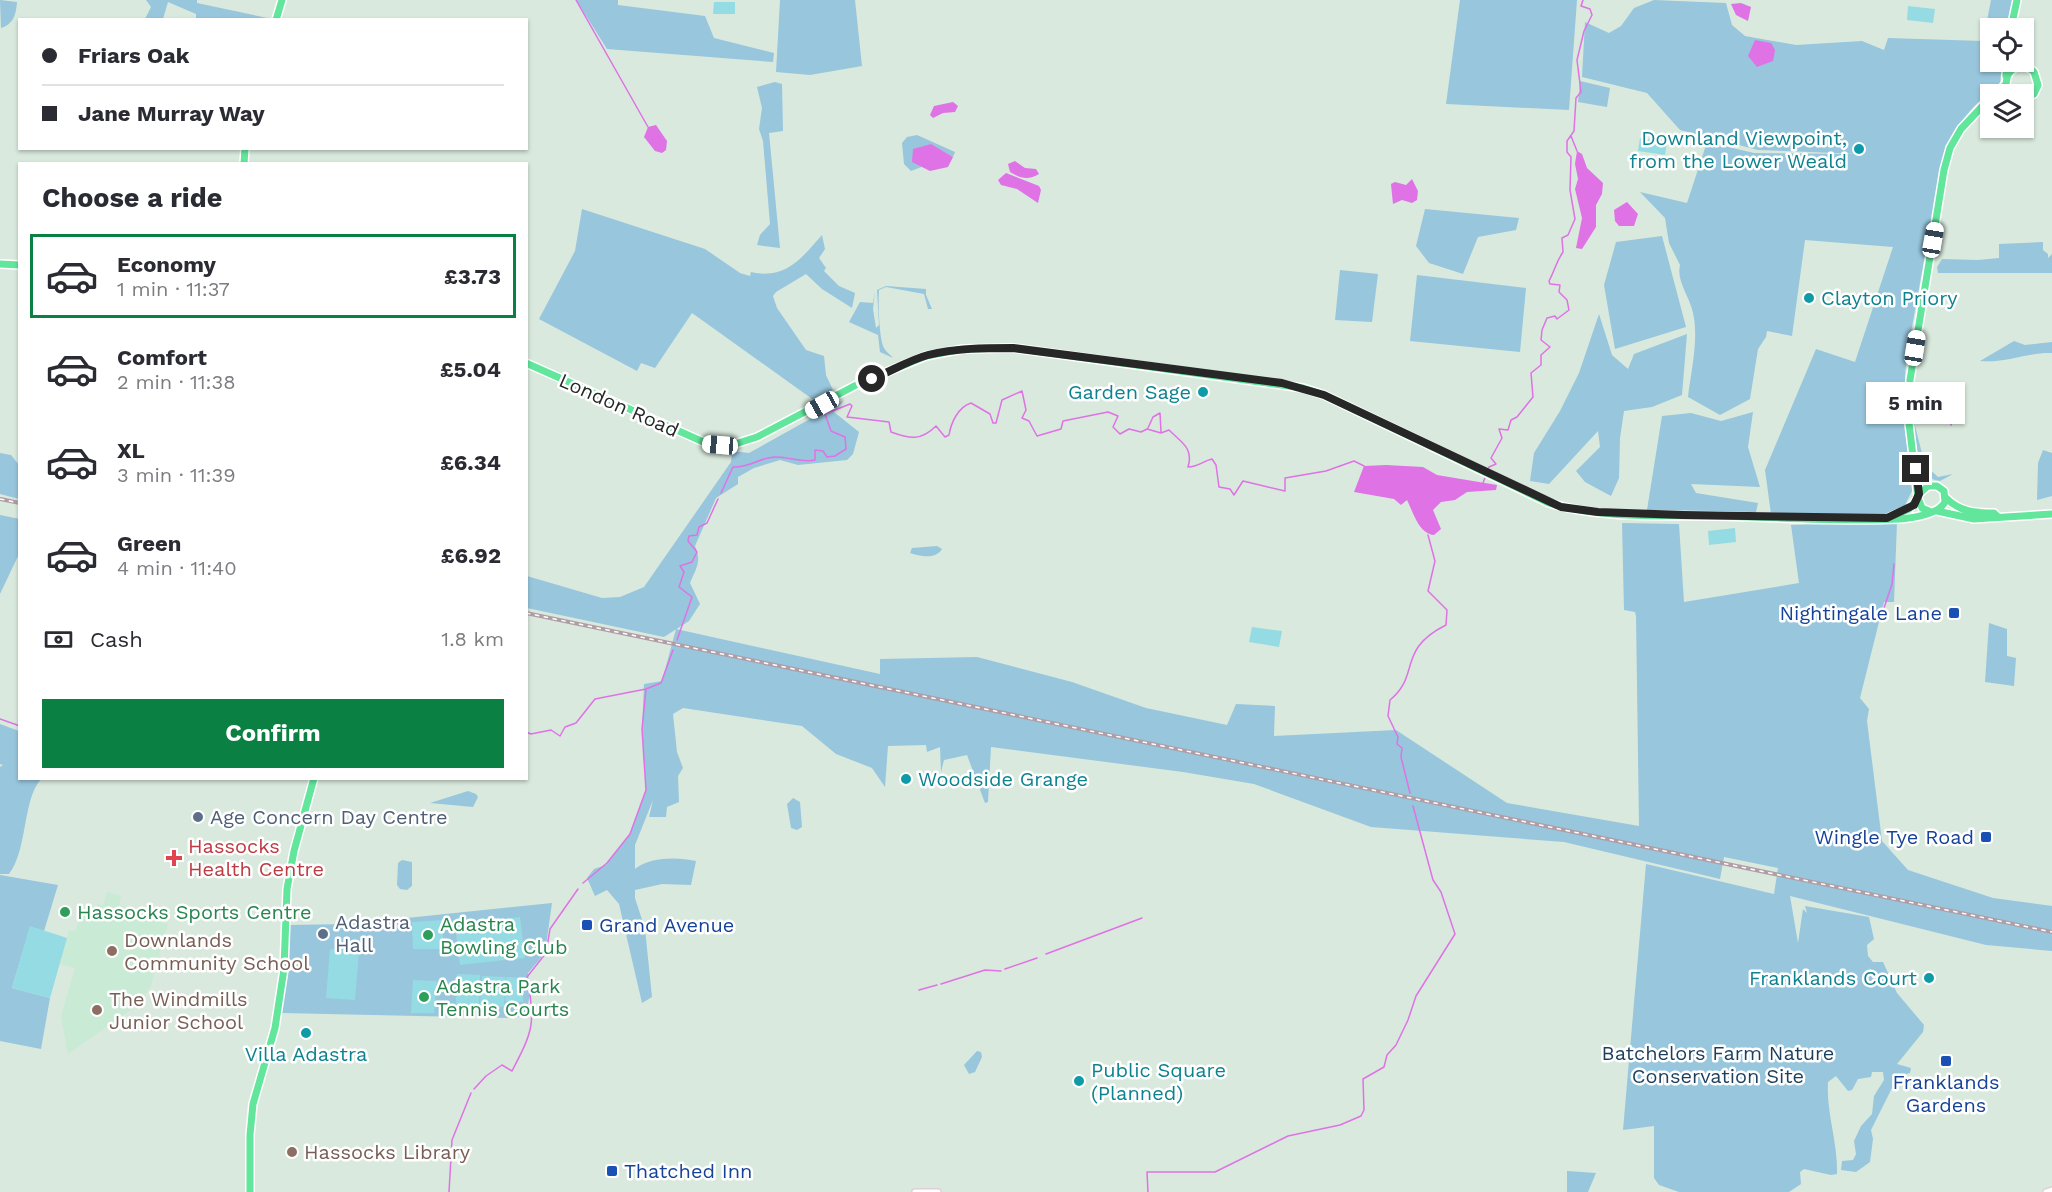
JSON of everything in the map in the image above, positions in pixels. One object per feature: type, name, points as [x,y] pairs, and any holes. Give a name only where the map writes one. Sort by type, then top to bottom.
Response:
[{"type":"main road","points":[[277,18],[282,0]]},
{"type":"main road","points":[[2013,18],[2017,0]]},
{"type":"main road","points":[[2006,72],[2007,84]]},
{"type":"main road","points":[[2003,84],[2011,72]]},
{"type":"main road","points":[[2033,72],[2038,81],[2034,94]]},
{"type":"main road","points":[[1946,498],[1944,506],[1934,511],[1922,508],[1918,496],[1909,423],[1910,380],[1944,170],[1958,135],[1968,119],[1980,109]]},
{"type":"main road","points":[[0,264],[18,265]]},
{"type":"main road","name":"London Road","points":[[528,364],[694,439],[720,445],[757,437],[860,383],[926,356],[963,349],[1013,348],[1303,388],[1324,395],[1548,503],[1582,510],[1683,515],[1899,519],[1934,511],[1974,519],[2052,514]]},
{"type":"main road","points":[[1916,469],[1932,485]]},
{"type":"main road","name":"London Road","points":[[1887,518],[1909,509],[1924,488],[1932,485],[1942,489],[1946,498],[1959,509],[1974,513],[1994,513],[1996,516]]},
{"type":"main road","points":[[250,1192],[250,1135],[253,1104],[275,1028],[284,969],[288,889],[294,850],[313,780]]},
{"type":"street","points":[[2046,1192],[2052,1190]]},
{"type":"street","points":[[915,1192],[938,1192]]},
{"type":"shaded area","points":[[714,2],[735,2],[735,14],[713,14]]},
{"type":"shaded area","points":[[1741,3],[1751,7],[1748,21],[1736,15],[1731,4]]},
{"type":"shaded area","points":[[1908,6],[1935,9],[1933,23],[1907,20]]},
{"type":"shaded area","points":[[1755,40],[1771,43],[1775,50],[1773,61],[1757,67],[1748,56]]},
{"type":"shaded area","points":[[953,102],[958,106],[955,112],[943,113],[933,118],[930,115],[934,106]]},
{"type":"shaded area","points":[[656,125],[667,141],[666,150],[662,153],[655,151],[644,137],[648,127]]},
{"type":"shaded area","points":[[1640,138],[1667,142],[1665,155],[1638,151]]},
{"type":"shaded area","points":[[931,144],[953,157],[948,167],[930,171],[912,162],[913,149]]},
{"type":"shaded area","points":[[1577,151],[1582,154],[1587,168],[1603,183],[1602,194],[1596,205],[1596,227],[1582,249],[1576,248],[1582,218],[1575,189],[1578,179],[1575,164]]},
{"type":"shaded area","points":[[1015,161],[1025,168],[1036,169],[1039,174],[1028,178],[1010,172],[1008,164]]},
{"type":"shaded area","points":[[1006,173],[1039,186],[1041,190],[1038,203],[1017,189],[1001,185],[998,180]]},
{"type":"shaded area","points":[[1412,179],[1418,191],[1417,200],[1412,203],[1402,200],[1393,204],[1391,184],[1395,182],[1406,185]]},
{"type":"shaded area","points":[[1627,202],[1638,214],[1634,226],[1619,226],[1615,221],[1614,210]]},
{"type":"shaded area","points":[[1364,466],[1423,467],[1437,475],[1497,485],[1496,490],[1467,492],[1455,500],[1441,502],[1433,510],[1441,529],[1434,535],[1429,534],[1420,527],[1407,500],[1401,505],[1394,499],[1354,492]]},
{"type":"shaded area","points":[[1735,528],[1736,542],[1709,545],[1708,531]]},
{"type":"shaded area","points":[[1252,627],[1282,631],[1279,647],[1249,642]]},
{"type":"shaded area","points":[[107,892],[121,896],[119,905],[129,908],[137,916],[168,924],[151,985],[139,1004],[68,1054],[61,1016],[75,968],[60,964],[69,930],[75,931],[86,905],[96,908],[98,904],[103,906]]},
{"type":"shaded area","points":[[520,917],[525,958],[460,965],[455,925]]},
{"type":"shaded area","name":"Adastra Bowling Club","points":[[443,920],[443,949],[413,949],[412,922]]},
{"type":"shaded area","points":[[30,926],[67,938],[50,998],[12,988]]},
{"type":"shaded area","points":[[330,949],[359,951],[355,1000],[326,998]]},
{"type":"shaded area","points":[[457,974],[480,975],[479,1006],[456,1004]]},
{"type":"shaded area","points":[[482,976],[505,977],[504,1007],[480,1006]]},
{"type":"shaded area","points":[[506,977],[524,978],[523,1002],[505,1001]]},
{"type":"shaded area","name":"Adastra Park Tennis Courts","points":[[413,980],[437,981],[434,1013],[411,1013]]},
{"type":"green space","points":[[0,0],[17,2],[14,18],[1,28]]},
{"type":"green space","points":[[146,0],[197,0],[197,3],[267,18],[196,18],[196,14],[168,2],[163,18],[146,18],[151,7]]},
{"type":"green space","points":[[576,0],[618,0],[618,5],[705,16],[714,38],[774,53],[773,62],[607,49]]},
{"type":"green space","points":[[780,0],[855,0],[862,66],[810,75],[776,72]]},
{"type":"green space","points":[[1460,0],[1577,0],[1569,110],[1446,104]]},
{"type":"green space","points":[[1654,0],[1726,3],[1732,25],[1745,36],[1796,45],[1862,41],[1884,50],[1888,38],[1980,41],[1980,72],[2001,72],[2000,84],[1980,84],[1980,101],[1957,130],[1941,167],[1906,360],[1903,417],[1913,489],[1904,507],[1885,515],[1771,514],[1765,470],[1816,349],[1855,362],[1893,247],[1805,240],[1792,336],[1767,331],[1758,349],[1750,399],[1720,415],[1688,397],[1695,344],[1693,313],[1680,277],[1680,265],[1669,243],[1665,218],[1640,192],[1687,203],[1707,142],[1754,153],[1860,154],[1758,150],[1680,130],[1647,93],[1582,77],[1585,22],[1609,33],[1621,26],[1634,8]]},
{"type":"green space","points":[[1991,0],[2013,0],[2009,18],[1987,18]]},
{"type":"green space","points":[[1580,81],[1610,88],[1607,107],[1578,102]]},
{"type":"green space","points":[[775,82],[782,84],[783,131],[769,133],[780,248],[757,245],[760,235],[770,224],[763,141],[759,129],[762,108],[757,87]]},
{"type":"green space","points":[[917,135],[955,152],[953,157],[930,144],[924,166],[911,171],[904,164],[902,143],[907,137]]},
{"type":"green space","points":[[582,209],[705,249],[740,273],[750,276],[751,272],[773,273],[791,266],[822,235],[825,249],[819,258],[826,268],[824,271],[839,286],[855,293],[852,308],[822,289],[806,274],[773,296],[777,308],[806,350],[824,356],[826,375],[833,390],[815,401],[692,313],[655,368],[641,363],[637,371],[539,319],[575,251]]},
{"type":"green space","points":[[1425,209],[1519,218],[1516,230],[1478,237],[1463,274],[1429,263],[1416,246]]},
{"type":"green space","points":[[1662,236],[1686,327],[1615,349],[1604,285],[1616,242]]},
{"type":"green space","points":[[2043,242],[2043,250],[2048,254],[2048,258],[2052,254],[2052,273],[1938,273],[1937,267],[1942,259],[1999,258],[1999,244]]},
{"type":"green space","points":[[1340,270],[1378,274],[1372,322],[1335,320]]},
{"type":"green space","points":[[1417,275],[1526,288],[1520,352],[1410,341]]},
{"type":"green space","points":[[886,286],[926,289],[932,309],[928,309],[924,294],[886,287],[879,290],[882,343],[893,358],[880,352],[878,335],[849,322],[860,302],[873,303],[875,291],[873,309],[876,328],[879,325],[877,290]]},
{"type":"green space","points":[[1599,314],[1612,355],[1628,369],[1634,354],[1687,334],[1682,395],[1652,407],[1624,411],[1620,438],[1619,478],[1611,496],[1585,482],[1576,471],[1600,447],[1598,431],[1549,484],[1530,481],[1534,453],[1560,411],[1579,373]]},
{"type":"green space","points":[[2014,341],[2025,345],[2052,342],[2052,353],[1980,361]]},
{"type":"green space","points":[[844,400],[834,412],[859,432],[853,454],[847,460],[798,465],[780,460],[754,468],[738,477],[738,484],[716,498],[695,546],[698,561],[690,583],[700,604],[689,621],[664,637],[528,608],[528,576],[602,598],[620,597],[644,587],[731,462],[732,451],[749,453]]},
{"type":"green space","points":[[1753,412],[1748,447],[1760,487],[1691,484],[1696,493],[1758,503],[1756,512],[1647,510],[1662,416],[1691,413],[1721,421]]},
{"type":"green space","points":[[1914,422],[1925,465],[1938,477],[1953,474],[1940,481],[1935,480],[1924,471],[1918,455]]},
{"type":"green space","points":[[2043,450],[2052,453],[2052,496],[2037,500],[2038,463]]},
{"type":"green space","points":[[0,453],[11,455],[18,464],[18,499],[0,494]]},
{"type":"green space","points":[[0,515],[18,519],[18,556],[0,594]]},
{"type":"green space","name":"Batchelors Farm Nature Conservation Site","points":[[1897,522],[1894,602],[1884,602],[1860,698],[1869,709],[1867,721],[1882,841],[1908,870],[1993,898],[2052,906],[2052,951],[1986,945],[1790,896],[1798,943],[1803,909],[1807,913],[1805,906],[1869,917],[1874,939],[1867,945],[1868,956],[1873,962],[1883,962],[1897,993],[1924,1025],[1923,1032],[1897,1064],[1911,1068],[1910,1073],[1898,1076],[1871,1130],[1873,1139],[1870,1162],[1856,1172],[1841,1170],[1842,1161],[1853,1160],[1856,1154],[1854,1141],[1861,1126],[1872,1114],[1874,1096],[1884,1080],[1883,1072],[1872,1072],[1871,1077],[1858,1079],[1852,1090],[1848,1091],[1836,1076],[1828,1082],[1828,1093],[1837,1174],[1831,1175],[1804,1169],[1800,1172],[1801,1184],[1789,1192],[1679,1192],[1659,1185],[1654,1178],[1654,1126],[1623,1130],[1646,864],[1774,894],[1778,868],[1724,857],[1720,879],[1564,842],[1371,827],[1254,784],[1183,772],[991,747],[988,802],[985,803],[967,755],[944,760],[941,772],[940,747],[927,752],[926,745],[888,746],[885,787],[872,768],[836,754],[802,726],[683,708],[673,714],[677,752],[683,768],[678,776],[679,802],[667,807],[666,817],[649,817],[653,800],[635,845],[635,869],[656,860],[696,861],[691,885],[662,884],[635,890],[635,898],[645,929],[652,997],[642,1003],[619,904],[607,890],[595,896],[587,878],[594,869],[606,865],[630,834],[646,790],[642,729],[644,684],[662,681],[676,629],[880,674],[880,659],[977,657],[1072,682],[1146,708],[1227,725],[1236,704],[1275,706],[1274,736],[1396,730],[1507,803],[1639,826],[1636,616],[1635,612],[1624,610],[1622,523],[1679,524],[1684,602],[1799,583],[1791,525]]},
{"type":"green space","points":[[937,546],[942,549],[935,555],[923,556],[910,553],[912,548]]},
{"type":"green space","points":[[1989,623],[2007,629],[2007,656],[2016,658],[2014,686],[1985,682]]},
{"type":"green space","points":[[0,724],[18,731],[18,780],[40,780],[31,800],[19,852],[9,874],[0,874],[0,767],[3,765],[0,764]]},
{"type":"green space","points":[[468,791],[478,797],[473,807],[430,803]]},
{"type":"green space","points":[[793,798],[800,802],[802,827],[797,830],[791,828],[787,804]]},
{"type":"green space","points":[[402,860],[412,862],[412,886],[407,890],[400,889],[397,885],[398,863]]},
{"type":"green space","name":"Hassocks Sports Centre","points":[[0,875],[58,885],[44,931],[30,927],[12,988],[50,998],[41,1049],[0,1041]]},
{"type":"green space","points":[[552,903],[545,953],[528,973],[530,994],[526,1015],[514,1018],[281,1013],[287,970],[289,925],[349,924]]},
{"type":"green space","points":[[977,1051],[981,1052],[982,1057],[975,1072],[969,1074],[964,1065]]},
{"type":"green space","points":[[1567,1171],[1596,1173],[1588,1192],[1567,1192]]},
{"type":"waterway","points":[[576,0],[648,127]]},
{"type":"waterway","points":[[1488,470],[1496,464],[1491,458],[1502,438],[1499,429],[1508,430],[1511,420],[1517,417],[1533,397],[1531,373],[1541,365],[1541,355],[1550,347],[1541,340],[1547,318],[1555,316],[1557,319],[1569,310],[1567,300],[1559,292],[1560,285],[1550,284],[1549,281],[1563,252],[1562,238],[1568,235],[1575,219],[1570,190],[1571,157],[1567,152],[1567,141],[1574,131],[1576,98],[1581,92],[1577,60],[1584,31],[1592,15],[1590,9],[1581,6],[1583,0]]},
{"type":"waterway","points":[[1571,136],[1577,151]]},
{"type":"waterway","points":[[721,493],[733,467],[745,466],[770,457],[815,460],[815,450],[823,451],[827,457],[835,456],[846,449],[845,437],[831,431],[825,414],[850,404],[852,406],[847,417],[889,422],[891,432],[910,437],[925,434],[936,426],[945,437],[949,435],[956,416],[966,405],[971,403],[990,414],[993,423],[996,423],[1002,400],[1022,391],[1026,410],[1022,418],[1029,421],[1037,436],[1061,429],[1063,421],[1108,412],[1118,416],[1113,427],[1120,434],[1129,429],[1141,432],[1147,429],[1161,433],[1169,430],[1188,450],[1188,467],[1212,459],[1216,465],[1219,487],[1230,489],[1234,495],[1243,481],[1285,491],[1285,478],[1326,471],[1354,461],[1364,466]]},
{"type":"waterway","points":[[1148,428],[1153,417],[1160,413],[1161,432]]},
{"type":"waterway","points":[[1951,425],[1953,416]]},
{"type":"waterway","points":[[1483,483],[1486,475]]},
{"type":"waterway","points":[[677,640],[692,597],[679,587],[684,572],[680,566],[692,562],[697,552],[688,541],[689,536],[697,535],[699,527],[707,523],[718,499]]},
{"type":"waterway","points":[[1410,793],[1401,757],[1402,748],[1397,744],[1398,737],[1388,716],[1390,700],[1405,681],[1414,653],[1431,634],[1446,625],[1447,610],[1428,591],[1435,561],[1428,535]]},
{"type":"waterway","points":[[1882,614],[1892,584],[1894,564]]},
{"type":"waterway","points":[[528,733],[551,730],[560,736],[565,727],[576,723],[595,699],[646,689],[661,683],[673,650]]},
{"type":"waterway","points":[[583,883],[607,863],[630,834],[646,790],[642,729],[646,689]]},
{"type":"waterway","points":[[0,719],[18,725]]},
{"type":"waterway","points":[[1148,1192],[1147,1172],[1215,1172],[1288,1136],[1340,1125],[1361,1116],[1364,1110],[1363,1079],[1384,1067],[1387,1055],[1396,1045],[1408,1020],[1416,996],[1455,934],[1441,892],[1433,880],[1413,806]]},
{"type":"waterway","points":[[474,1089],[486,1076],[502,1065],[512,1071],[531,1026],[532,1016],[527,977],[546,953],[550,929],[578,889]]},
{"type":"waterway","points":[[1046,954],[1142,918]]},
{"type":"waterway","points":[[1005,969],[1037,958]]},
{"type":"waterway","points":[[941,984],[985,970],[1001,971]]},
{"type":"waterway","points":[[919,990],[937,985]]},
{"type":"waterway","points":[[449,1192],[452,1140],[471,1093]]},
{"type":"railway","points":[[0,499],[18,503]]},
{"type":"railway","points":[[528,613],[2052,932]]},
{"type":"place","name":"Downland Viewpoint, from the Lower Weald","points":[[1859,149]]},
{"type":"place","name":"Clayton Priory","points":[[1809,298]]},
{"type":"place","name":"Garden Sage","points":[[1203,392]]},
{"type":"place","name":"Nightingale Lane","points":[[1954,613]]},
{"type":"place","name":"Woodside Grange","points":[[906,779]]},
{"type":"place","name":"Age Concern Day Centre","points":[[198,817]]},
{"type":"place","name":"Wingle Tye Road","points":[[1986,837]]},
{"type":"place","name":"Hassocks Health Centre","points":[[174,858]]},
{"type":"place","name":"Hassocks Sports Centre","points":[[65,912]]},
{"type":"place","name":"Grand Avenue","points":[[587,925]]},
{"type":"place","name":"Adastra Hall","points":[[323,934]]},
{"type":"place","name":"Adastra Bowling Club","points":[[428,935]]},
{"type":"place","name":"Downlands Community School","points":[[112,951]]},
{"type":"place","name":"Franklands Court","points":[[1929,978]]},
{"type":"place","name":"Adastra Park Tennis Courts","points":[[424,997]]},
{"type":"place","name":"The Windmills Junior School","points":[[97,1010]]},
{"type":"place","name":"Villa Adastra","points":[[306,1033]]},
{"type":"place","name":"Franklands Gardens","points":[[1946,1061]]},
{"type":"place","name":"Public Square (Planned)","points":[[1079,1081]]},
{"type":"place","name":"Hassocks Library","points":[[292,1152]]},
{"type":"place","name":"Thatched Inn","points":[[612,1171]]},
{"type":"route","points":[[872,379],[926,356],[963,349],[1013,348],[1282,383],[1324,395],[1548,503],[1598,512],[1868,520],[1887,518],[1914,505],[1919,494],[1916,469]]}]
